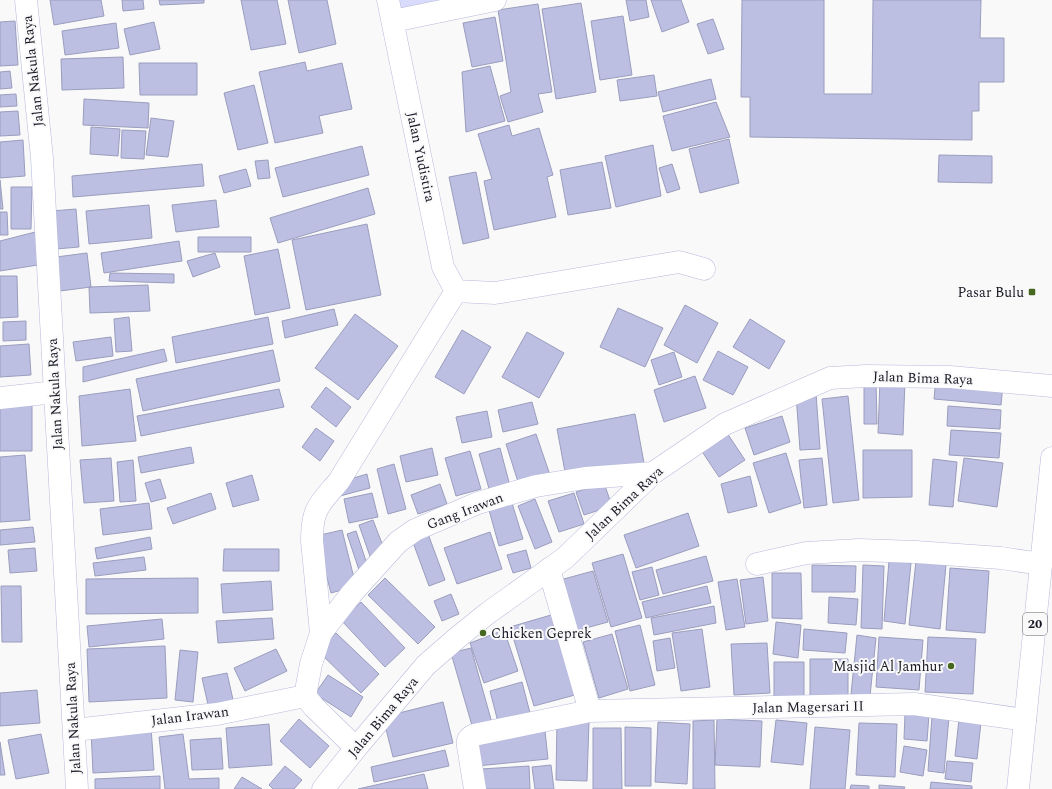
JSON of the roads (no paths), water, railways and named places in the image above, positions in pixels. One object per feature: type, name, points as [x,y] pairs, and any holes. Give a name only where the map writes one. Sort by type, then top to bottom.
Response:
[{"type":"main road","name":"Jalan Nakula Raya","points":[[26,0],[42,158],[77,789]]},
{"type":"main road","name":"Jalan Yudistira","points":[[388,0],[443,267],[456,290]]},
{"type":"main road","points":[[393,21],[495,0]]},
{"type":"main road","points":[[356,748],[314,707],[305,696],[311,664],[321,633],[312,527],[316,513],[322,502],[338,481],[456,290],[495,293],[679,262],[704,269]]},
{"type":"main road","name":"Jalan Bima Raya","points":[[323,789],[426,665],[488,614],[565,558],[653,473],[725,424],[830,378],[866,376],[950,377],[1052,386]]},
{"type":"main road","points":[[0,398],[55,392]]},
{"type":"main road","name":"20","points":[[1018,789],[1052,458]]},
{"type":"main road","name":"Gang Irawan","points":[[321,633],[352,593],[398,542],[415,530],[478,503],[536,486],[585,478],[653,473]]},
{"type":"main road","points":[[757,564],[806,553],[859,550],[916,552],[1001,558],[1041,564]]},
{"type":"main road","points":[[549,569],[590,711]]},
{"type":"main road","name":"Jalan Irawan","points":[[74,730],[217,714],[305,696]]},
{"type":"main road","name":"Jalan Magersari II","points":[[475,789],[467,741],[469,738],[474,735],[590,711],[914,704],[1025,720]]},
{"type":"place","name":"Pasar Bulu","points":[[1032,292]]},
{"type":"place","name":"Chicken Geprek","points":[[483,633]]},
{"type":"place","name":"Masjid Al Jamhur","points":[[951,666]]}]
